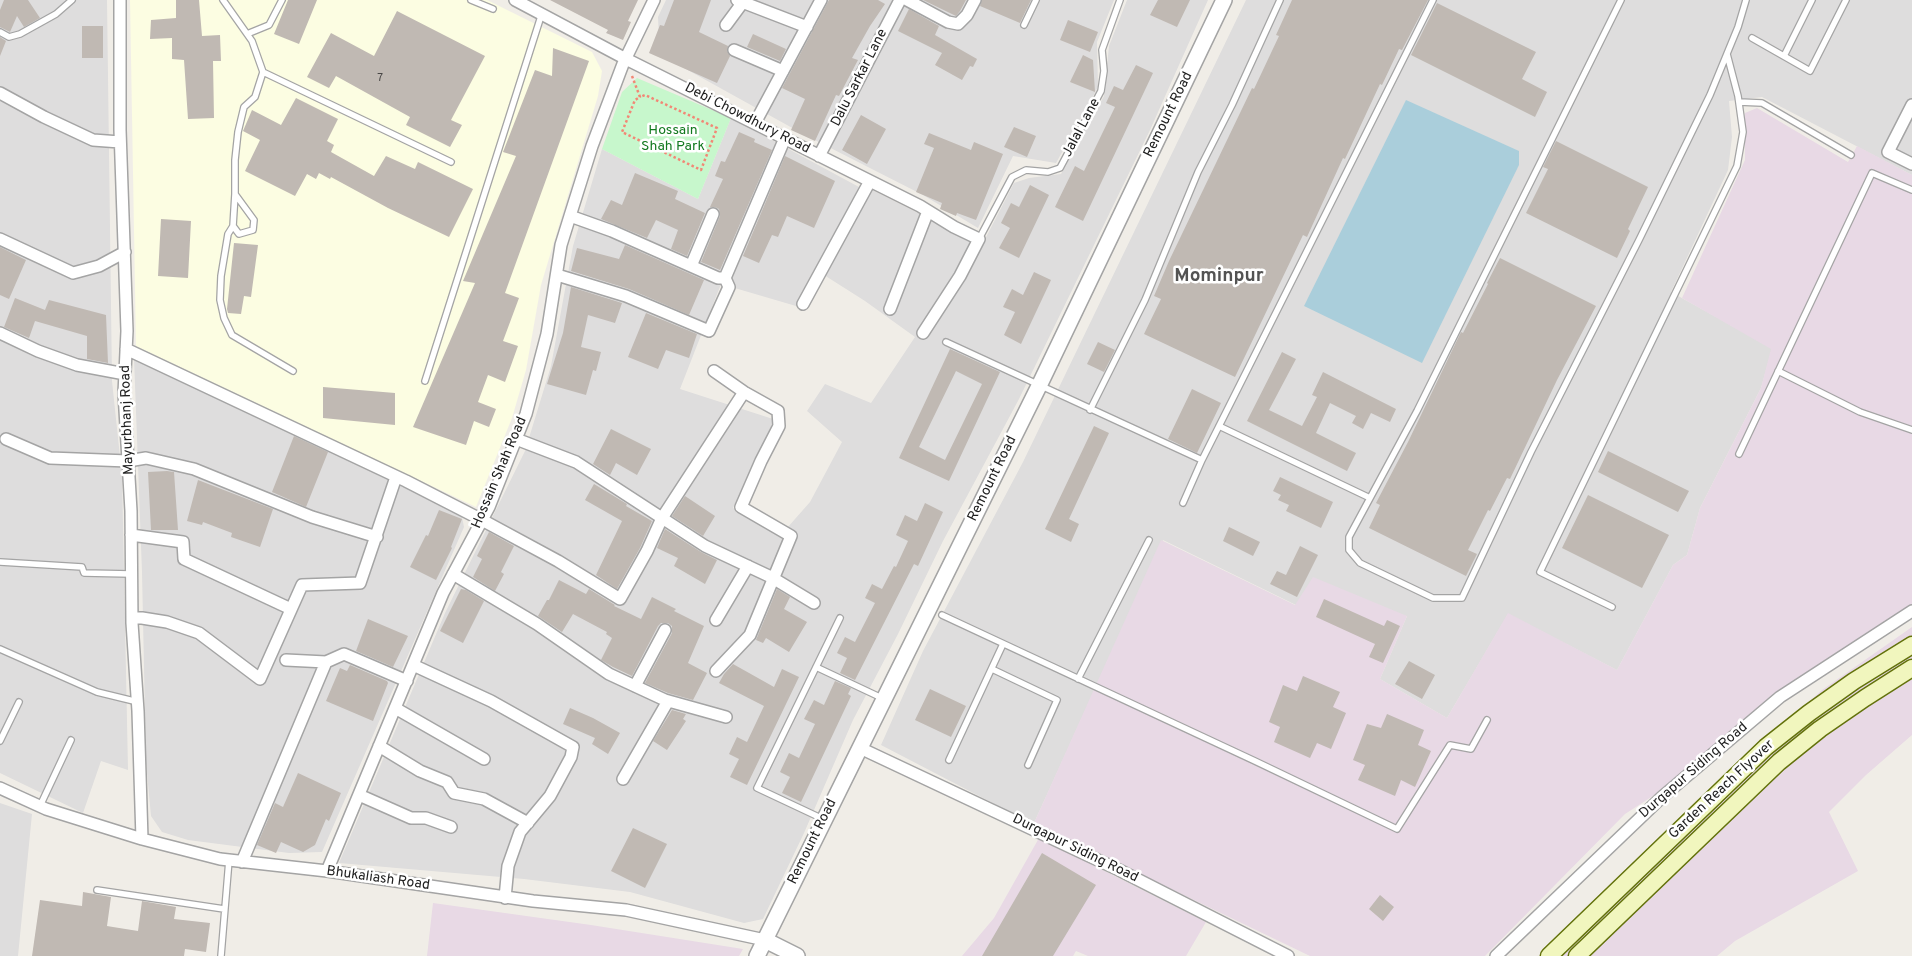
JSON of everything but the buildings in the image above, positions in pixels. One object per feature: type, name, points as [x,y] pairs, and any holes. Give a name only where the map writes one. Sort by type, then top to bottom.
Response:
[{"type":"main road","name":"Garden Reach Flyover","points":[[1549,956],[1766,748],[1846,686],[1912,645]]},
{"type":"main road","name":"Garden Reach Flyover","points":[[1577,956],[1779,762],[1820,729],[1912,668]]},
{"type":"street","name":"Mayurbhanj Road","points":[[120,0],[120,142],[125,252],[126,349],[124,393],[131,535],[132,618],[138,702],[142,839]]},
{"type":"street","name":"Debi Chowdhury Road","points":[[515,0],[870,181],[979,239]]},
{"type":"street","name":"Hossain Shah Road","points":[[327,871],[443,593],[489,506],[526,414],[547,334],[561,245],[592,146],[626,58],[654,0]]},
{"type":"street","points":[[755,123],[821,0]]},
{"type":"street","name":"Dalu Sarkar Lane","points":[[819,156],[900,0]]},
{"type":"street","points":[[907,0],[948,22],[958,24],[967,15],[976,0]]},
{"type":"street","name":"Remount Road","points":[[757,956],[1039,386],[1224,0]]},
{"type":"street","points":[[726,25],[740,1],[807,27]]},
{"type":"street","points":[[734,50],[784,71]]},
{"type":"street","points":[[0,93],[44,117],[93,140],[120,142]]},
{"type":"street","points":[[1912,105],[1888,152],[1912,164]]},
{"type":"street","points":[[557,275],[626,296],[709,330],[729,287],[725,278],[785,138]]},
{"type":"street","points":[[803,304],[870,181]]},
{"type":"street","points":[[890,308],[928,211]]},
{"type":"street","points":[[691,266],[713,214]]},
{"type":"street","points":[[570,216],[612,231],[718,278],[725,278]]},
{"type":"street","points":[[0,239],[73,273],[99,266],[125,252]]},
{"type":"street","points":[[923,333],[960,276],[979,239]]},
{"type":"street","points":[[0,333],[38,351],[77,365],[125,374]]},
{"type":"street","points":[[126,349],[396,477],[482,520],[558,561],[620,599],[647,551],[662,518],[744,392]]},
{"type":"street","points":[[714,371],[744,392],[778,411],[779,426],[742,507],[791,536],[750,635],[716,672]]},
{"type":"street","points":[[6,439],[50,458],[128,460],[146,458],[194,469],[312,517],[377,537]]},
{"type":"street","points":[[516,440],[576,462],[705,546],[774,579],[814,603]]},
{"type":"street","points":[[132,618],[167,622],[199,633],[260,679],[302,585],[360,583],[396,477]]},
{"type":"street","points":[[131,535],[183,542],[184,559],[291,609]]},
{"type":"street","points":[[716,620],[748,566]]},
{"type":"street","points":[[453,574],[537,624],[609,674],[668,701],[726,717]]},
{"type":"street","name":"Durgapur Siding Road","points":[[1496,956],[1662,797],[1780,697],[1912,611]]},
{"type":"street","points":[[635,686],[666,630]]},
{"type":"street","points":[[286,660],[326,662],[344,654],[407,681]]},
{"type":"street","points":[[242,862],[326,662]]},
{"type":"street","points":[[413,665],[491,702],[552,734],[572,747],[572,758],[550,796],[520,832],[508,866],[505,898]]},
{"type":"street","points":[[623,780],[668,701]]},
{"type":"street","points":[[395,708],[484,759]]},
{"type":"street","points":[[380,746],[420,771],[447,782],[454,793],[484,799],[528,823]]},
{"type":"street","name":"Durgapur Siding Road","points":[[860,748],[1119,870],[1288,956]]},
{"type":"street","name":"Bhukaliash Road","points":[[0,788],[40,806],[142,839],[228,860],[327,871],[505,898],[626,910],[765,940]]},
{"type":"street","points":[[359,795],[411,818],[426,818],[451,828]]},
{"type":"street","points":[[765,940],[797,956]]},
{"type":"lane","points":[[0,32],[9,37],[20,34],[56,14],[72,0]]},
{"type":"lane","points":[[223,0],[252,41],[263,72],[255,97],[244,107],[238,132],[235,160],[233,226],[228,234],[221,276],[220,300],[224,318],[232,335],[293,371]]},
{"type":"lane","points":[[247,34],[269,25],[282,0]]},
{"type":"lane","points":[[471,0],[493,9]]},
{"type":"lane","points":[[1024,25],[1036,0]]},
{"type":"lane","name":"Jalal Lane","points":[[979,239],[1012,177],[1026,170],[1048,172],[1060,168],[1102,91],[1104,71],[1102,50],[1120,0]]},
{"type":"lane","points":[[1090,410],[1145,300],[1198,172],[1232,105],[1280,0]]},
{"type":"lane","points":[[1184,503],[1202,460],[1434,0]]},
{"type":"lane","points":[[1621,0],[1417,411],[1349,538],[1349,550],[1360,562],[1433,598],[1462,598],[1531,452],[1639,240],[1710,95],[1738,27],[1746,0]]},
{"type":"lane","points":[[1784,56],[1812,0]]},
{"type":"lane","points":[[1752,38],[1810,71],[1846,0]]},
{"type":"lane","points":[[425,381],[542,13]]},
{"type":"lane","points":[[1612,607],[1540,572],[1736,166],[1743,132],[1739,102],[1727,53]]},
{"type":"lane","points":[[263,72],[452,162]]},
{"type":"lane","points":[[1739,102],[1762,103],[1851,155]]},
{"type":"lane","points":[[1739,454],[1872,173],[1912,190]]},
{"type":"lane","points":[[233,226],[239,234],[253,230],[254,220],[235,194]]},
{"type":"lane","points":[[946,342],[1202,460]]},
{"type":"lane","points":[[1778,371],[1860,412],[1912,430]]},
{"type":"lane","points":[[1219,426],[1370,498]]},
{"type":"lane","points":[[1078,679],[1149,540]]},
{"type":"lane","points":[[0,562],[82,567],[84,573],[131,574]]},
{"type":"lane","points":[[942,615],[1255,761],[1397,830],[1450,745],[1471,748],[1487,720]]},
{"type":"lane","points":[[824,820],[757,788],[840,618]]},
{"type":"lane","points":[[948,760],[1004,644]]},
{"type":"lane","points":[[0,649],[97,692],[138,702]]},
{"type":"lane","points":[[816,667],[884,699]]},
{"type":"lane","points":[[992,669],[1056,700],[1028,765]]},
{"type":"lane","points":[[0,741],[19,702]]},
{"type":"lane","points":[[40,806],[71,740]]},
{"type":"lane","points":[[221,956],[228,860]]},
{"type":"lane","points":[[98,890],[224,909]]},
{"type":"path","points":[[626,58],[640,97]]},
{"type":"path","points":[[645,95],[717,128],[701,170],[622,132],[635,100],[640,97],[645,95]]},
{"type":"shaded area","points":[[0,0],[107,0],[112,381],[122,476],[128,770],[101,761],[83,813],[0,773]]},
{"type":"shaded area","points":[[130,0],[487,0],[592,52],[602,71],[598,96],[541,285],[526,370],[512,418],[476,507],[136,346]]},
{"type":"shaded area","points":[[666,0],[1114,0],[1097,42],[1098,87],[1056,163],[1013,156],[978,228],[923,195],[805,135],[666,58],[659,37],[658,17]]},
{"type":"shaded area","points":[[1127,0],[1208,0],[1150,130],[1019,399],[943,541],[898,634],[853,720],[804,833],[763,919],[744,923],[630,892],[524,879],[339,863],[445,613],[525,451],[551,366],[573,246],[602,149],[698,199],[731,118],[859,187],[796,306],[721,284],[680,389],[773,419],[733,508],[780,536],[810,502],[842,442],[807,411],[825,384],[871,403],[915,337],[865,301],[824,275],[872,190],[982,245],[1014,183],[1029,178],[1061,174],[1104,96],[1109,46]]},
{"type":"shaded area","points":[[1246,0],[1912,0],[1912,175],[1762,97],[1729,101],[1732,137],[1728,170],[1671,292],[1772,348],[1761,388],[1700,508],[1687,555],[1673,565],[1617,670],[1508,614],[1447,718],[1380,679],[1407,616],[1296,605],[1163,540],[1034,823],[881,745],[923,651],[1023,462]]},
{"type":"shaded area","points":[[1757,108],[1848,162],[1857,146],[1912,175],[1912,610],[1769,706],[1656,794],[1625,814],[1485,956],[1310,956],[1034,823],[1161,540],[1295,605],[1313,577],[1407,616],[1380,679],[1447,718],[1508,613],[1617,670],[1673,565],[1687,555],[1700,508],[1761,388],[1771,349],[1682,298],[1745,160],[1745,113]]},
{"type":"shaded area","points":[[134,358],[461,512],[464,527],[322,852],[289,853],[188,840],[162,832],[151,816],[146,762],[142,572]]},
{"type":"shaded area","points":[[1912,627],[1912,735],[1866,775],[1829,812],[1858,871],[1735,941],[1717,956],[1543,956],[1678,821],[1822,690]]},
{"type":"shaded area","points":[[0,803],[32,814],[18,956],[0,956]]},
{"type":"shaded area","points":[[1039,838],[1206,922],[1186,956],[1088,956],[1076,951],[1073,956],[962,956],[994,918]]},
{"type":"shaded area","points":[[433,903],[743,949],[739,956],[427,956]]},
{"type":"green space","name":"Hossain Shah Park","points":[[637,78],[731,118],[698,199],[602,149],[622,92]]},
{"type":"water","points":[[1406,100],[1519,151],[1519,165],[1422,363],[1304,306]]},
{"type":"district","name":"Mominpur","points":[[1219,277]]}]
